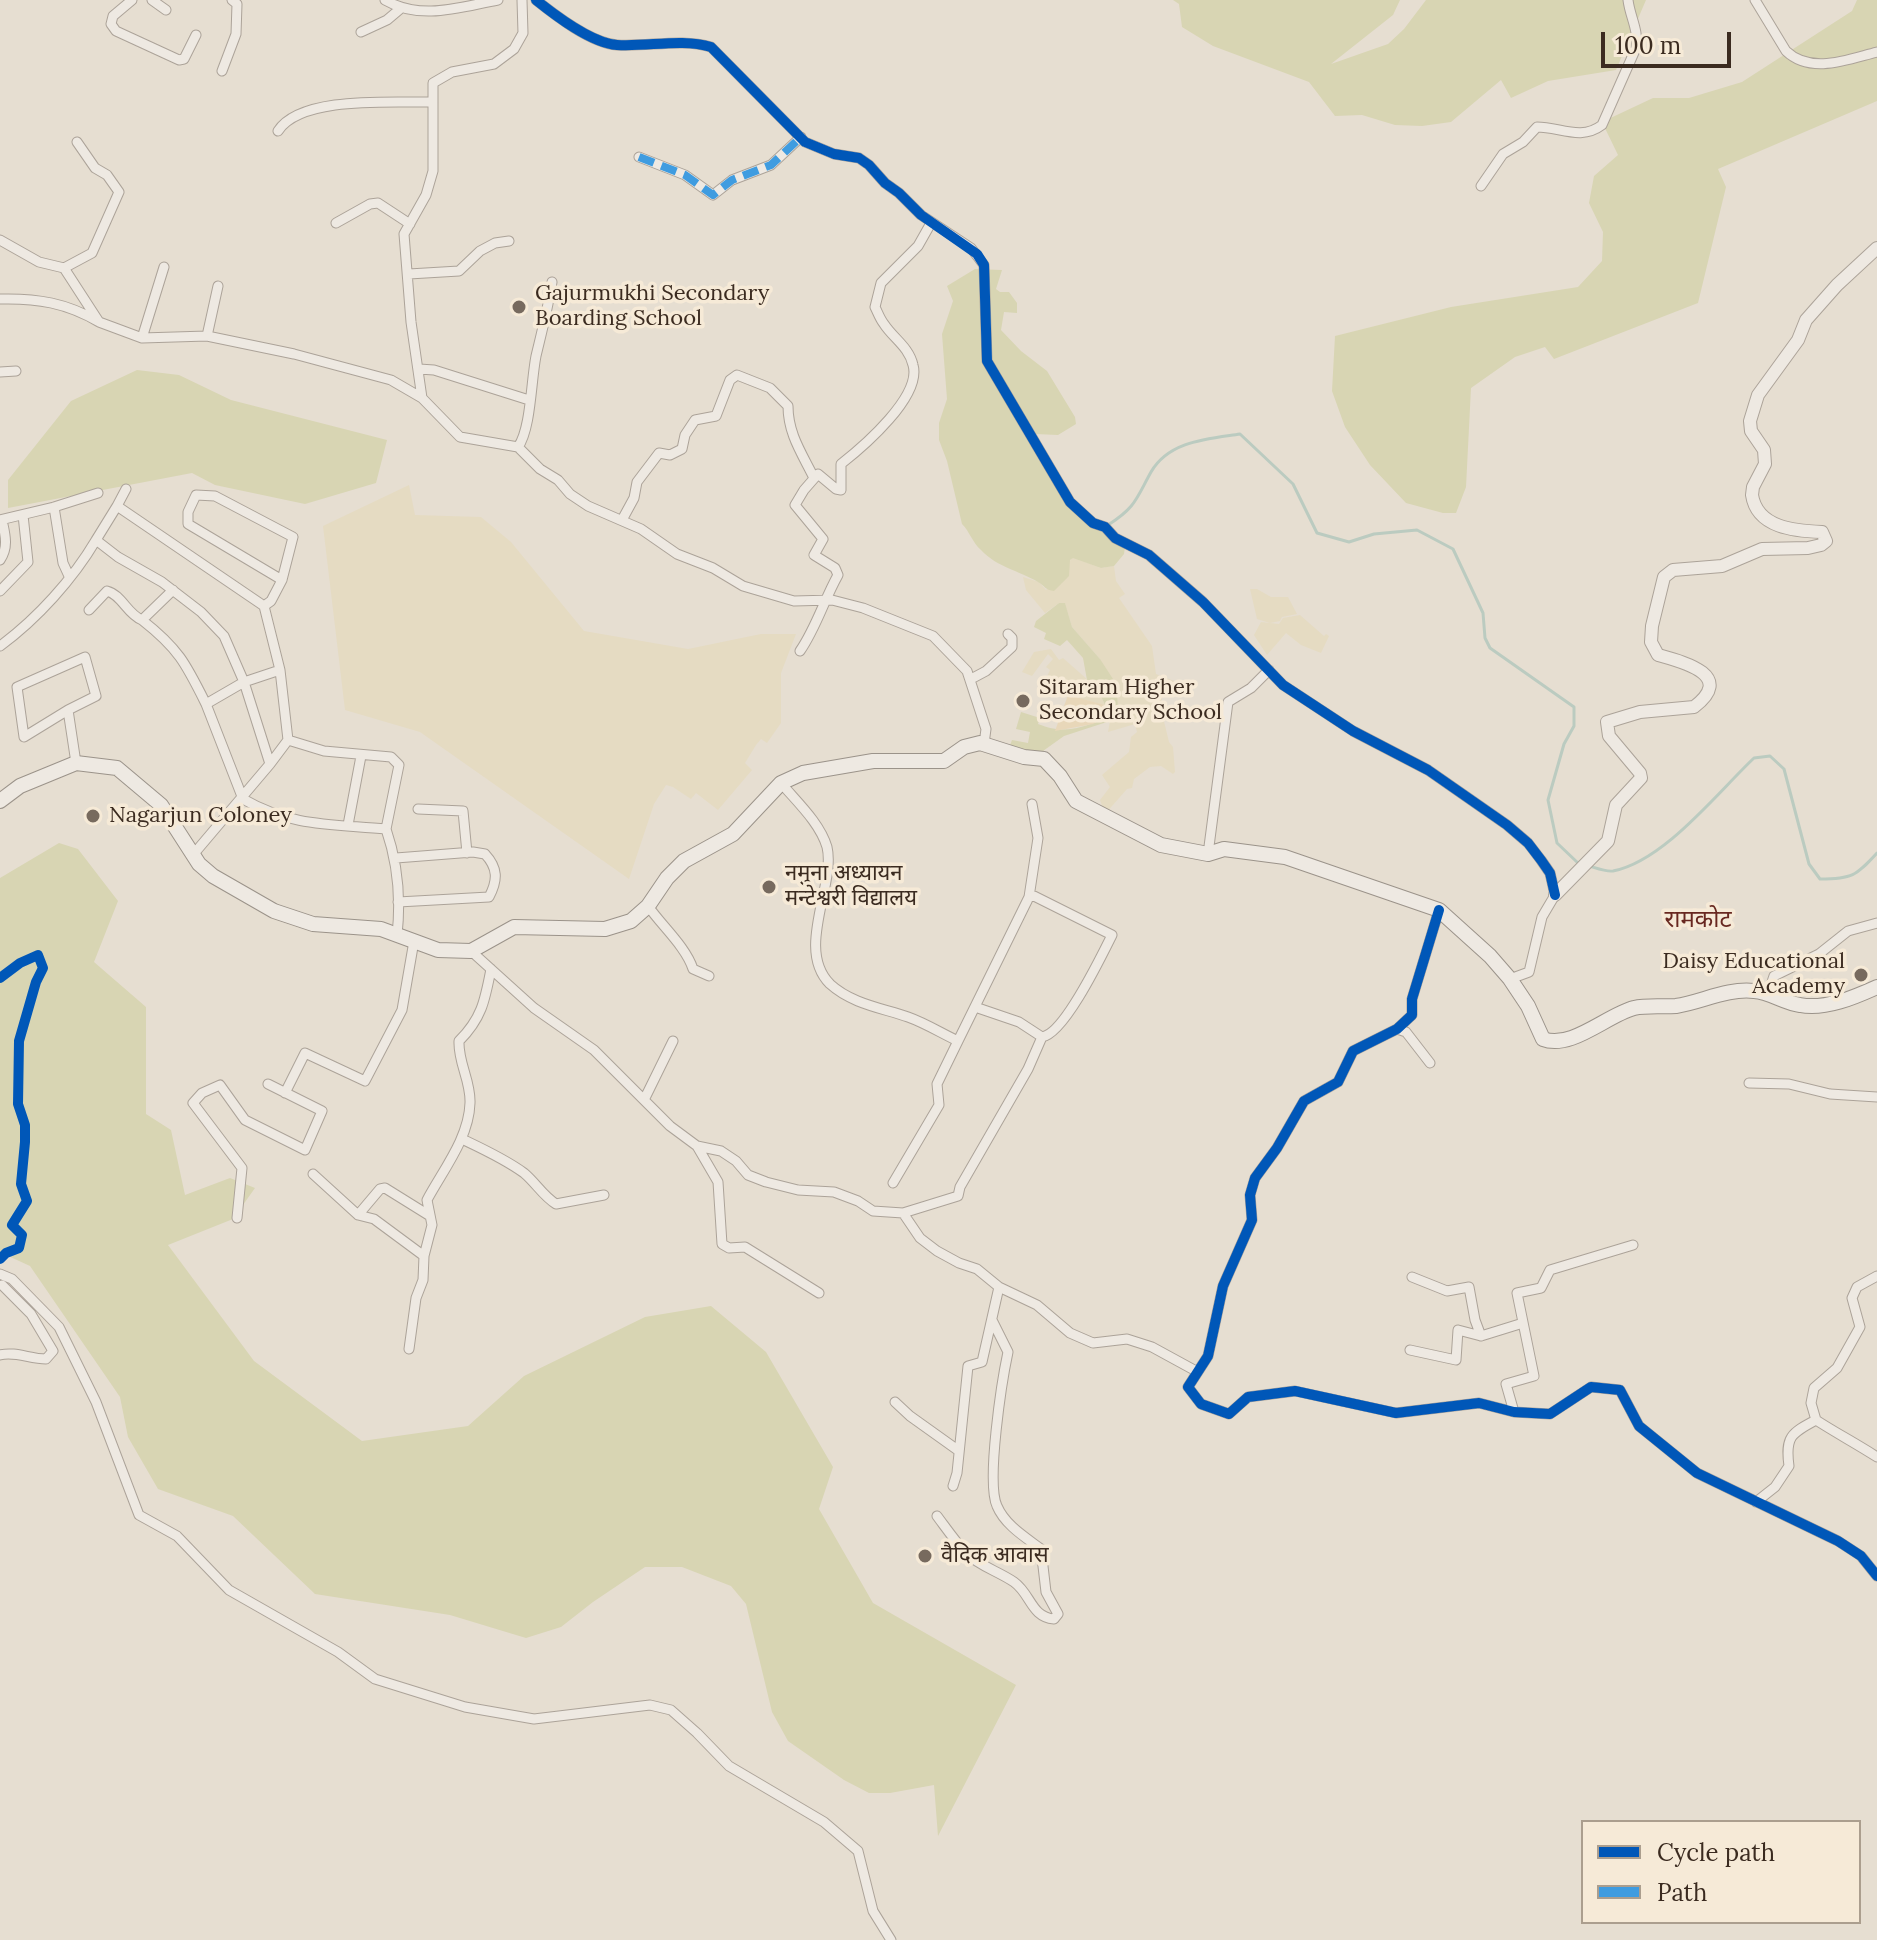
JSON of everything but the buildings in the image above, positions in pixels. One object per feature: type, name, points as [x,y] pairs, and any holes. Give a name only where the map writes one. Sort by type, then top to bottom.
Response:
[{"type":"main road","points":[[0,801],[20,786],[76,763],[117,768],[161,805],[192,856],[213,876],[274,911],[313,924],[381,929],[438,950],[471,951],[514,927],[605,929],[631,921],[648,906],[667,878],[684,861],[733,834],[781,783],[810,771],[873,761],[944,761],[964,747],[980,743],[1024,757],[1044,759],[1060,776],[1076,801],[1161,845],[1208,854],[1224,849],[1285,857],[1439,910],[1490,956],[1510,979],[1528,1006],[1543,1039],[1549,1041],[1576,1035],[1637,1007],[1676,1006],[1741,991],[1768,994],[1797,1005],[1810,1006],[1850,998],[1877,987]]},
{"type":"street","points":[[132,0],[113,16],[111,24],[116,31],[179,60],[184,59],[196,35]]},
{"type":"street","points":[[152,0],[166,10]]},
{"type":"street","points":[[222,71],[236,34],[237,4],[232,0]]},
{"type":"street","points":[[385,0],[400,9],[425,12],[498,0]]},
{"type":"street","points":[[422,398],[411,322],[404,234],[426,195],[433,171],[433,83],[452,72],[494,64],[514,49],[523,33],[522,0]]},
{"type":"street","points":[[536,0],[567,25],[614,45],[698,43],[711,47],[805,142],[834,154],[859,158],[931,223],[971,248],[984,265],[987,361],[1070,502],[1115,538],[1149,555],[1203,602],[1283,685],[1321,712],[1428,770],[1507,825],[1528,843],[1550,873],[1555,895]]},
{"type":"street","points":[[1481,186],[1503,154],[1523,142],[1537,127],[1571,134],[1596,130],[1602,125],[1636,48],[1638,37],[1628,0]]},
{"type":"street","points":[[1755,0],[1793,58],[1835,64],[1877,52]]},
{"type":"street","points":[[361,32],[387,20],[400,9]]},
{"type":"street","points":[[278,131],[281,125],[310,109],[346,103],[433,102]]},
{"type":"street","points":[[639,157],[685,175],[713,195],[732,180],[771,165],[801,137]]},
{"type":"street","points":[[0,240],[39,262],[64,268],[92,253],[119,192],[107,175],[95,168],[77,142]]},
{"type":"street","points":[[336,223],[349,214],[378,203],[410,224]]},
{"type":"street","points":[[800,651],[812,634],[824,599],[838,575],[837,571],[814,555],[823,539],[795,507],[813,476],[818,474],[841,490],[841,464],[873,438],[911,388],[913,363],[875,307],[881,283],[918,246],[931,223]]},
{"type":"street","points":[[409,274],[459,271],[480,251],[495,243],[509,241]]},
{"type":"street","points":[[1510,979],[1529,972],[1542,917],[1555,895],[1608,841],[1616,805],[1641,778],[1609,736],[1607,722],[1640,712],[1694,707],[1707,695],[1706,675],[1699,669],[1658,655],[1654,650],[1652,626],[1664,577],[1673,570],[1722,566],[1762,549],[1808,548],[1826,541],[1822,532],[1775,525],[1766,521],[1757,510],[1753,487],[1765,458],[1764,450],[1751,431],[1750,421],[1758,395],[1798,340],[1806,320],[1837,285],[1877,248]]},
{"type":"street","points":[[142,338],[164,267]]},
{"type":"street","points":[[64,268],[99,322]]},
{"type":"street","points":[[518,447],[524,435],[552,282]]},
{"type":"street","points":[[207,336],[218,286]]},
{"type":"street","points":[[0,299],[52,302],[142,338],[207,336],[391,380],[422,398],[460,437],[518,447],[540,469],[588,506],[622,520],[658,539],[677,554],[713,568],[750,589],[794,601],[824,599],[863,608],[933,636],[959,661],[971,679],[986,729],[984,744]]},
{"type":"street","points":[[419,369],[434,370],[529,400]]},
{"type":"street","points":[[0,372],[16,371]]},
{"type":"street","points":[[622,520],[634,498],[637,482],[659,453],[670,455],[682,449],[685,435],[695,420],[716,416],[730,380],[737,375],[770,388],[788,406],[788,424],[793,439],[813,476]]},
{"type":"street","points":[[0,646],[40,610],[69,576],[96,540],[126,489]]},
{"type":"street","points":[[0,560],[5,553],[6,539],[1,520],[98,493]]},
{"type":"street","points":[[264,606],[271,601],[282,580],[293,537],[215,496],[196,495],[188,512],[188,524],[282,580]]},
{"type":"street","points":[[117,506],[264,606],[280,670],[288,740],[243,799],[192,856]]},
{"type":"street","points":[[54,507],[63,563],[69,576]]},
{"type":"street","points":[[0,591],[28,562],[23,515]]},
{"type":"street","points":[[96,540],[173,590],[201,612],[224,636],[244,682],[270,764]]},
{"type":"street","points":[[142,620],[173,590]]},
{"type":"street","points":[[89,610],[107,591],[116,593],[134,617],[164,637],[181,656],[206,704],[243,799],[307,824],[386,829]]},
{"type":"street","points":[[971,679],[986,671],[1012,647],[1012,638],[1008,634]]},
{"type":"street","points":[[85,657],[96,696],[68,710],[24,737],[17,687],[85,657]]},
{"type":"street","points":[[206,704],[244,682],[280,670]]},
{"type":"street","points":[[1208,854],[1228,702],[1251,688],[1269,670]]},
{"type":"street","points":[[68,710],[76,763]]},
{"type":"street","points":[[288,740],[324,751],[391,757],[399,765],[386,829],[396,858],[397,935]]},
{"type":"street","points":[[348,825],[361,756]]},
{"type":"street","points":[[781,783],[820,830],[827,850],[816,924],[818,959],[824,976],[832,986],[862,1004],[910,1018],[958,1041]]},
{"type":"street","points":[[893,1183],[939,1105],[937,1084],[1029,897],[1038,838],[1032,804]]},
{"type":"street","points":[[418,809],[463,811],[467,853]]},
{"type":"street","points":[[396,858],[485,854],[496,871],[489,897],[398,902]]},
{"type":"street","points":[[697,1146],[721,1151],[736,1161],[748,1175],[766,1182],[798,1190],[834,1192],[858,1201],[873,1211],[903,1213],[958,1196],[960,1187],[1028,1069],[1042,1037],[1055,1031],[1099,962],[1112,935],[1034,896],[1029,897]]},
{"type":"street","points":[[648,906],[665,931],[688,953],[693,969],[709,976]]},
{"type":"street","points":[[1439,910],[1412,999],[1412,1015],[1397,1029],[1353,1051],[1338,1082],[1304,1101],[1277,1148],[1255,1178],[1250,1195],[1252,1220],[1223,1286],[1208,1356],[1188,1387],[1201,1404],[1229,1414],[1248,1397],[1295,1391],[1396,1413],[1479,1403],[1514,1412],[1550,1414],[1591,1387],[1620,1390],[1639,1426],[1697,1473],[1838,1541],[1861,1556],[1877,1576]]},
{"type":"street","points":[[1768,994],[1774,976],[1819,954],[1848,931],[1877,923]]},
{"type":"street","points":[[285,1093],[305,1053],[365,1081],[402,1010],[414,941]]},
{"type":"street","points":[[471,951],[534,1008],[594,1050],[670,1126],[697,1146],[718,1182],[722,1244],[729,1248],[745,1247],[819,1293]]},
{"type":"street","points":[[409,1349],[416,1298],[423,1280],[424,1256],[432,1225],[427,1200],[462,1139],[470,1104],[458,1056],[459,1041],[476,1024],[491,969]]},
{"type":"street","points":[[975,1007],[1019,1022],[1042,1037]]},
{"type":"street","points":[[1397,1029],[1406,1032],[1430,1063]]},
{"type":"street","points":[[644,1100],[673,1041]]},
{"type":"street","points":[[1749,1083],[1789,1084],[1830,1094],[1877,1097]]},
{"type":"street","points":[[237,1218],[242,1168],[193,1103],[202,1093],[220,1085],[245,1120],[305,1150],[322,1111],[268,1084]]},
{"type":"street","points":[[462,1139],[506,1161],[526,1175],[556,1204],[604,1195]]},
{"type":"street","points":[[313,1174],[358,1215],[374,1219],[424,1256]]},
{"type":"street","points":[[358,1215],[380,1189],[385,1188],[430,1216]]},
{"type":"street","points":[[903,1213],[920,1238],[928,1244],[959,1263],[977,1269],[999,1287],[1037,1305],[1082,1340],[1093,1343],[1127,1339],[1152,1347],[1196,1371]]},
{"type":"street","points":[[1514,1412],[1506,1384],[1534,1376],[1517,1293],[1541,1288],[1550,1270],[1633,1245]]},
{"type":"street","points":[[0,1274],[12,1279],[59,1327],[96,1402],[139,1515],[177,1536],[229,1590],[338,1652],[375,1679],[465,1707],[534,1719],[650,1705],[671,1710],[729,1766],[824,1822],[858,1851],[873,1911],[891,1940]]},
{"type":"street","points":[[1877,1276],[1857,1287],[1852,1298],[1860,1327],[1837,1368],[1814,1388],[1811,1403],[1816,1420],[1877,1457]]},
{"type":"street","points":[[1412,1277],[1447,1291],[1469,1287],[1481,1336]]},
{"type":"street","points":[[0,1355],[9,1353],[31,1359],[46,1359],[53,1351],[31,1314],[1,1285]]},
{"type":"street","points":[[953,1486],[968,1366],[982,1362],[999,1287]]},
{"type":"street","points":[[937,1516],[965,1552],[1016,1583],[1034,1609],[1044,1618],[1054,1619],[1058,1614],[1046,1592],[1041,1549],[1011,1526],[996,1505],[993,1482],[1000,1388],[1008,1352],[992,1320]]},
{"type":"street","points":[[1410,1350],[1456,1360],[1458,1330],[1490,1336],[1513,1324],[1523,1323]]},
{"type":"street","points":[[895,1402],[959,1451]]},
{"type":"street","points":[[1756,1502],[1775,1487],[1789,1466],[1789,1439],[1795,1431],[1816,1420]]},
{"type":"shaded area","points":[[1173,0],[1400,0],[1393,15],[1331,64],[1388,44],[1426,0],[1646,0],[1616,70],[1548,81],[1511,98],[1501,80],[1451,122],[1422,126],[1395,125],[1362,115],[1335,116],[1309,82],[1213,46],[1182,27],[1179,4]]},
{"type":"shaded area","points":[[1857,0],[1877,0],[1877,101],[1718,169],[1726,187],[1698,303],[1554,359],[1545,347],[1515,357],[1471,388],[1466,487],[1456,513],[1443,513],[1406,503],[1370,465],[1345,427],[1332,391],[1335,336],[1451,307],[1578,287],[1602,261],[1603,232],[1589,203],[1594,176],[1618,155],[1602,122],[1653,98],[1689,98],[1742,82],[1852,11]]},
{"type":"shaded area","points":[[975,269],[1002,270],[996,289],[1009,292],[1017,303],[1017,313],[1004,312],[1001,330],[1047,371],[1075,417],[1076,424],[1058,435],[1035,434],[1021,413],[1014,417],[1048,474],[1072,505],[1125,547],[1124,554],[1114,566],[1101,568],[1073,558],[1070,560],[1069,576],[1054,591],[994,561],[975,544],[962,524],[939,440],[939,423],[947,399],[942,334],[953,301],[947,286]]},
{"type":"shaded area","points":[[137,370],[179,375],[231,400],[387,440],[376,483],[305,504],[215,485],[192,473],[8,508],[8,480],[71,401]]},
{"type":"shaded area","points":[[409,485],[415,515],[481,517],[511,542],[584,631],[688,649],[761,634],[796,634],[781,673],[781,723],[767,743],[761,739],[756,745],[745,763],[752,770],[718,810],[696,793],[691,799],[666,785],[654,804],[629,879],[420,732],[345,710],[323,526]]},
{"type":"shaded area","points":[[1073,557],[1101,568],[1114,566],[1116,581],[1125,594],[1119,598],[1152,646],[1156,674],[1174,681],[1174,689],[1162,688],[1161,709],[1173,747],[1175,772],[1173,774],[1161,766],[1150,767],[1134,779],[1132,788],[1127,789],[1105,814],[1100,800],[1110,787],[1102,775],[1129,752],[1131,737],[1137,732],[1135,724],[1108,732],[1110,721],[1115,716],[1100,659],[1072,627],[1065,604],[1059,603],[1045,613],[1026,590],[1023,577],[1039,582],[1046,590]]},
{"type":"shaded area","points":[[1250,589],[1257,589],[1271,597],[1288,597],[1297,614],[1270,623],[1257,619]]},
{"type":"shaded area","points":[[1059,603],[1065,603],[1072,627],[1113,679],[1118,710],[1110,721],[1064,736],[1043,751],[1036,753],[1009,748],[1012,740],[1028,743],[1030,732],[1016,729],[1021,712],[1040,718],[1038,724],[1063,730],[1102,720],[1107,709],[1097,688],[1087,680],[1083,658],[1067,640],[1060,646],[1044,639],[1046,633],[1034,627],[1036,621]]},
{"type":"shaded area","points":[[1300,615],[1324,636],[1329,636],[1321,653],[1301,645],[1286,633],[1267,655],[1254,635],[1261,622],[1279,624],[1283,618]]},
{"type":"shaded area","points":[[1051,649],[1059,660],[1063,658],[1097,688],[1105,705],[1053,692],[1054,685],[1044,683],[1050,670],[1046,667],[1053,659],[1048,654],[1032,676],[1022,672],[1034,652]]},
{"type":"shaded area","points":[[59,843],[78,849],[118,901],[94,962],[146,1007],[146,1114],[171,1130],[185,1195],[230,1178],[255,1188],[233,1219],[168,1245],[254,1361],[362,1441],[468,1426],[524,1376],[645,1317],[711,1306],[766,1352],[833,1467],[819,1509],[873,1603],[1016,1685],[938,1836],[934,1785],[890,1793],[869,1793],[844,1780],[788,1741],[772,1712],[746,1604],[731,1586],[682,1567],[645,1567],[561,1627],[526,1638],[450,1615],[315,1594],[233,1516],[158,1489],[128,1437],[120,1397],[30,1266],[6,1255],[0,1257],[0,878]]},
{"type":"sand","points":[[1068,695],[1105,705],[1106,717],[1093,724],[1055,731]]},
{"type":"waterway","points":[[1108,525],[1130,507],[1151,472],[1168,454],[1190,443],[1240,434],[1293,484],[1317,533],[1349,542],[1374,534],[1417,530],[1453,549],[1483,613],[1485,638],[1490,648],[1574,707],[1574,726],[1564,744],[1548,800],[1557,843],[1578,863]]},
{"type":"waterway","points":[[1589,866],[1613,871],[1651,854],[1689,824],[1754,758],[1770,756],[1784,769],[1809,864],[1820,879],[1853,875],[1877,853]]},
{"type":"marked path","points":[[639,157],[685,175],[713,195],[732,180],[771,165],[801,137]]},
{"type":"cycle path","points":[[536,0],[574,28],[607,43],[688,43],[711,47],[805,142],[834,154],[859,158],[921,215],[977,254],[984,265],[987,361],[1070,502],[1115,538],[1149,555],[1203,602],[1283,685],[1353,731],[1428,770],[1507,825],[1528,843],[1550,873],[1555,895]]},
{"type":"cycle path","points":[[1439,910],[1412,999],[1412,1015],[1397,1029],[1353,1051],[1338,1082],[1304,1101],[1277,1148],[1255,1178],[1250,1195],[1252,1220],[1223,1286],[1208,1356],[1188,1387],[1201,1404],[1229,1414],[1248,1397],[1295,1391],[1396,1413],[1479,1403],[1514,1412],[1550,1414],[1591,1387],[1620,1390],[1639,1426],[1697,1473],[1838,1541],[1861,1556],[1877,1576]]},
{"type":"cycle path","points":[[0,978],[20,963],[38,955],[43,968],[19,1041],[18,1104],[25,1125],[21,1184],[27,1201],[12,1225],[22,1235],[19,1248],[0,1259]]},
{"type":"place","name":"Gajurmukhi Secondary Boarding School","points":[[519,307]]},
{"type":"place","name":"Sitaram Higher Secondary School","points":[[1023,701]]},
{"type":"place","name":"Nagarjun Coloney","points":[[93,816]]},
{"type":"place","name":"नमुना अध्यायन मन्टेश्वरी विद्यालय","points":[[769,887]]},
{"type":"place","name":"Daisy Educational Academy","points":[[1861,975]]},
{"type":"place","name":"वैदिक आवास","points":[[925,1556]]},
{"type":"district","name":"रामकोट","points":[[1698,920]]}]
